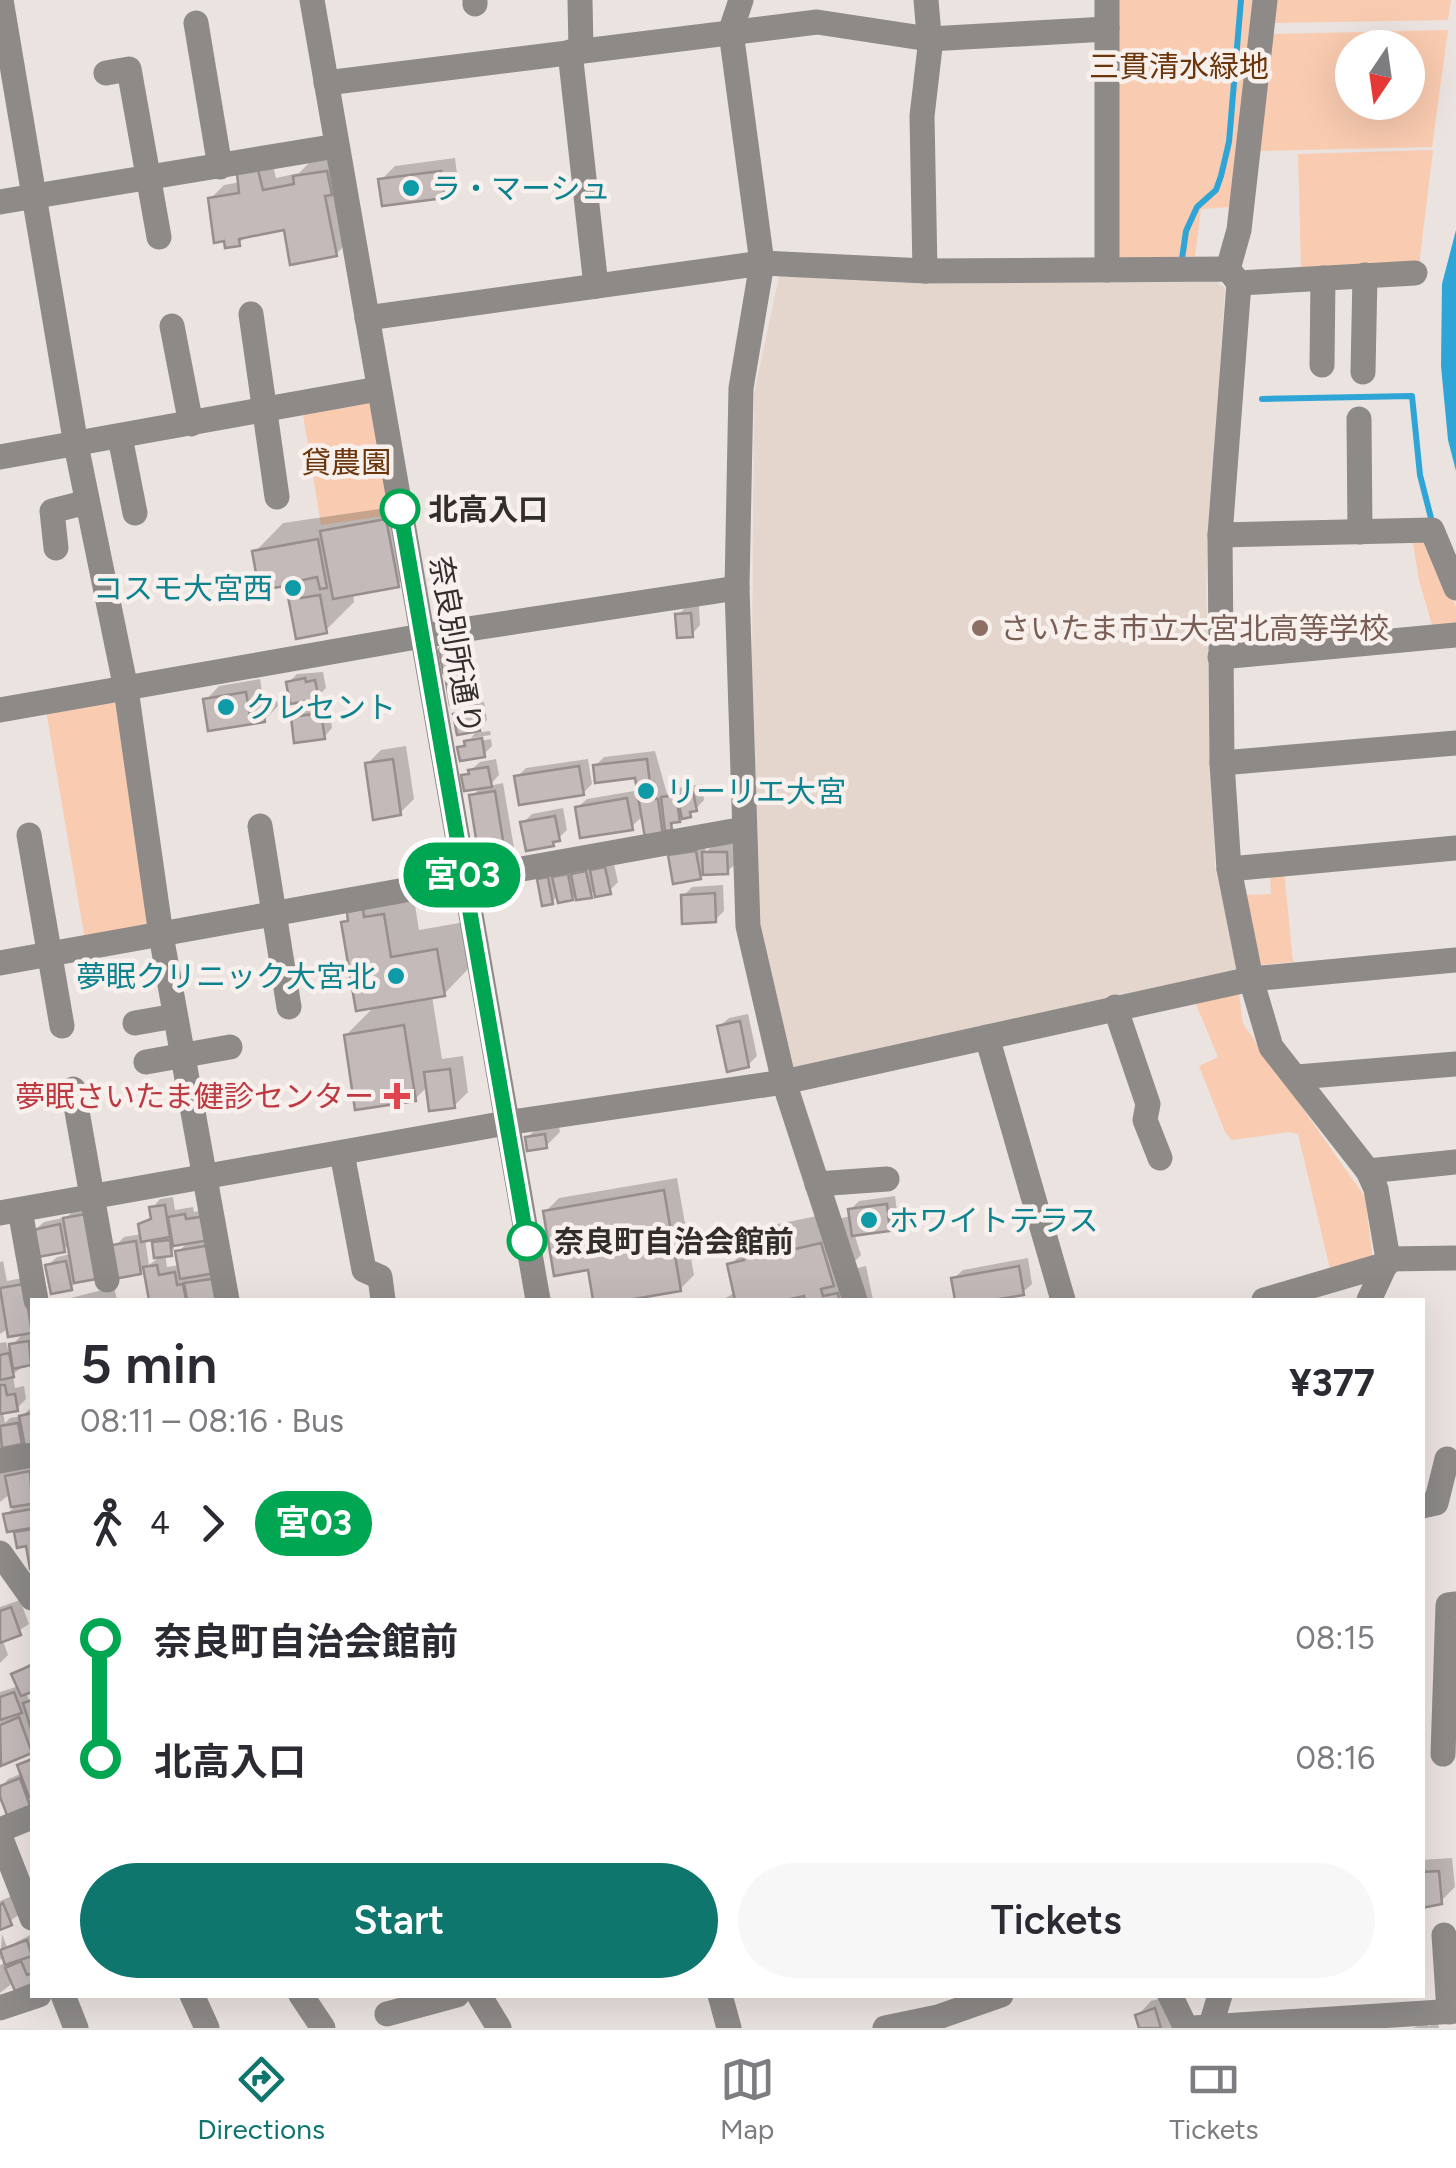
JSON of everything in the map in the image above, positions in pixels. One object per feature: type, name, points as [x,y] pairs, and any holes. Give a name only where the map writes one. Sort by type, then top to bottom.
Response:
[{"type":"street","points":[[1,0],[76,445],[126,689],[161,935],[227,1298]]},
{"type":"street","name":"奈良別所通り","points":[[312,0],[538,1298]]},
{"type":"street","points":[[580,0],[576,51],[596,286]]},
{"type":"street","points":[[740,0],[732,30],[762,264],[741,388],[737,588],[748,926],[784,1082],[854,1298]]},
{"type":"street","points":[[925,271],[922,116],[929,39],[926,0]]},
{"type":"street","points":[[1106,0],[1107,270]]},
{"type":"street","points":[[1265,0],[1233,276],[1220,535],[1222,763],[1229,869],[1250,979],[1270,1047],[1368,1170],[1376,1189],[1387,1262],[1370,1298]]},
{"type":"street","points":[[326,83],[817,22],[929,39],[1107,29]]},
{"type":"street","points":[[196,23],[220,167]]},
{"type":"street","points":[[106,73],[129,69],[159,236]]},
{"type":"street","points":[[0,202],[337,146]]},
{"type":"street","points":[[366,318],[762,264],[1323,278],[1415,273]]},
{"type":"street","points":[[1363,372],[1365,276]]},
{"type":"street","points":[[1322,364],[1323,278]]},
{"type":"street","points":[[251,314],[278,497]]},
{"type":"street","points":[[172,326],[191,424]]},
{"type":"street","points":[[0,458],[378,388]]},
{"type":"street","points":[[1359,419],[1360,532]]},
{"type":"street","points":[[120,437],[135,513]]},
{"type":"street","points":[[56,548],[52,511],[88,502]]},
{"type":"street","points":[[1220,535],[1432,530],[1456,588]]},
{"type":"street","points":[[0,710],[422,636],[737,588]]},
{"type":"street","points":[[1220,657],[1456,635]]},
{"type":"street","points":[[1222,763],[1456,743]]},
{"type":"street","points":[[260,826],[289,1007]]},
{"type":"street","points":[[0,963],[744,829]]},
{"type":"street","points":[[29,836],[62,1026]]},
{"type":"street","points":[[1229,869],[1456,848]]},
{"type":"street","points":[[35,1298],[10,1211],[506,1124],[784,1082],[1250,979],[1456,960]]},
{"type":"street","points":[[1116,1007],[1148,1104],[1146,1120],[1160,1158]]},
{"type":"street","points":[[135,1024],[175,1016]]},
{"type":"street","points":[[987,1037],[1062,1298]]},
{"type":"street","points":[[146,1062],[230,1048]]},
{"type":"street","points":[[1297,1077],[1456,1064]]},
{"type":"street","points":[[74,1089],[106,1280]]},
{"type":"street","points":[[342,1152],[364,1270],[380,1277],[383,1298]]},
{"type":"street","points":[[1368,1170],[1456,1162]]},
{"type":"street","points":[[818,1184],[887,1180]]},
{"type":"street","points":[[1270,1298],[1387,1262],[1456,1258]]},
{"type":"street","points":[[0,1461],[30,1455]]},
{"type":"street","points":[[1425,1505],[1436,1503],[1442,1458]]},
{"type":"street","points":[[0,1553],[22,1591]]},
{"type":"street","points":[[1441,1754],[1448,1604],[1456,1604]]},
{"type":"street","points":[[30,1819],[0,1833],[30,1913]]},
{"type":"street","points":[[1196,2027],[1364,2006],[1453,2011],[1441,1936]]},
{"type":"street","points":[[0,2008],[30,1998]]},
{"type":"street","points":[[64,1998],[76,2028]]},
{"type":"street","points":[[193,1998],[207,2028]]},
{"type":"street","points":[[304,1998],[323,2028]]},
{"type":"street","points":[[387,2014],[446,1998]]},
{"type":"street","points":[[481,1998],[499,2028]]},
{"type":"street","points":[[721,1998],[729,2028]]},
{"type":"street","points":[[885,2028],[991,1998]]},
{"type":"street","points":[[1172,1998],[1196,2027]]},
{"type":"street","points":[[1196,2027],[1218,1998]]},
{"type":"shaded area","name":"さいたま市立大宮北高等学校","points":[[785,274],[933,284],[1214,279],[1225,288],[1206,582],[1215,868],[1238,965],[1233,974],[805,1071],[792,1067],[761,933],[752,674],[754,393],[779,277]]},
{"type":"green space","name":"三貫清水緑地","points":[[1113,0],[1252,0],[1231,207],[1201,209],[1195,256],[1119,260]]},
{"type":"green space","points":[[1270,0],[1451,0],[1448,20],[1275,23]]},
{"type":"green space","points":[[1448,30],[1432,147],[1257,151],[1273,34],[1335,33],[1335,120],[1425,120],[1425,31]]},
{"type":"green space","points":[[1433,150],[1419,265],[1301,269],[1298,154]]},
{"type":"green space","name":"貸農園","points":[[372,401],[391,515],[321,525],[302,408]]},
{"type":"green space","points":[[1412,538],[1431,542],[1456,608],[1456,630],[1434,632]]},
{"type":"green space","points":[[118,697],[156,927],[85,940],[46,710]]},
{"type":"green space","points":[[1284,871],[1293,962],[1259,965],[1245,895],[1271,894],[1270,873]]},
{"type":"green space","points":[[1238,987],[1243,1024],[1365,1197],[1373,1261],[1331,1273],[1298,1134],[1232,1140],[1225,1132],[1199,1066],[1218,1057],[1193,997]]},
{"type":"water","points":[[1456,230],[1456,471],[1448,440],[1441,366],[1442,284]]},
{"type":"building","points":[[258,170],[263,190],[294,184],[293,176],[327,171],[332,195],[325,196],[337,256],[290,265],[284,230],[239,239],[240,246],[225,248],[224,241],[214,243],[208,198],[239,193],[237,173]]},
{"type":"building","name":"ラ・マーシュ","points":[[441,171],[445,198],[382,206],[378,179]]},
{"type":"building","points":[[386,519],[399,587],[333,599],[320,531]]},
{"type":"building","name":"コスモ大宮西","points":[[318,539],[327,588],[320,589],[317,577],[298,581],[301,598],[320,595],[327,633],[296,639],[286,586],[259,590],[252,551]]},
{"type":"building","points":[[691,613],[693,637],[677,638],[675,614]]},
{"type":"building","points":[[456,641],[457,648],[462,647],[466,669],[443,673],[439,650],[444,643]]},
{"type":"building","points":[[305,678],[306,682],[315,680],[319,699],[290,704],[286,682]]},
{"type":"building","points":[[467,680],[470,702],[450,705],[446,681]]},
{"type":"building","name":"クレセント","points":[[246,692],[250,716],[264,714],[265,722],[208,731],[203,699]]},
{"type":"building","points":[[476,710],[480,731],[457,735],[453,714]]},
{"type":"building","points":[[321,713],[325,739],[294,743],[291,717]]},
{"type":"building","points":[[482,738],[485,757],[460,761],[457,747],[465,746],[464,741]]},
{"type":"building","points":[[393,759],[401,815],[373,820],[365,763]]},
{"type":"building","name":"リーリエ大宮","points":[[647,759],[663,836],[645,838],[635,778],[595,783],[593,765]]},
{"type":"building","points":[[579,766],[584,795],[519,805],[514,776]]},
{"type":"building","points":[[488,767],[492,787],[464,791],[461,775]]},
{"type":"building","points":[[495,791],[506,859],[480,864],[469,795]]},
{"type":"building","points":[[693,792],[697,811],[682,819],[677,795]]},
{"type":"building","points":[[676,795],[680,822],[671,823],[672,830],[665,831],[661,797]]},
{"type":"building","points":[[627,798],[633,830],[580,838],[575,807]]},
{"type":"building","points":[[555,816],[560,841],[553,842],[554,846],[526,851],[520,822]]},
{"type":"building","points":[[696,851],[701,879],[673,884],[668,855]]},
{"type":"building","points":[[702,852],[727,852],[728,874],[703,875]]},
{"type":"building","points":[[605,867],[611,894],[595,897],[590,870]]},
{"type":"building","points":[[586,871],[592,898],[576,900],[571,874]]},
{"type":"building","points":[[568,874],[573,900],[558,903],[552,877]]},
{"type":"building","points":[[548,877],[553,904],[542,906],[537,879]]},
{"type":"building","points":[[715,893],[716,922],[682,924],[681,895]]},
{"type":"building","name":"夢眠クリニック大宮北","points":[[363,909],[364,917],[384,914],[391,957],[437,949],[445,996],[356,1011],[341,922],[348,921],[347,912]]},
{"type":"building","points":[[740,1021],[749,1067],[727,1072],[717,1026]]},
{"type":"building","points":[[404,1025],[416,1101],[355,1110],[344,1035]]},
{"type":"building","points":[[450,1069],[455,1108],[429,1111],[424,1072]]},
{"type":"building","points":[[545,1134],[547,1148],[527,1151],[525,1137]]},
{"type":"building","points":[[664,1190],[681,1291],[640,1298],[593,1298],[588,1270],[554,1276],[543,1211]]},
{"type":"building","name":"ホワイトテラス","points":[[887,1204],[890,1231],[852,1236],[848,1209]]},
{"type":"building","points":[[165,1205],[170,1237],[141,1242],[138,1224],[151,1219],[149,1207]]},
{"type":"building","points":[[86,1214],[97,1279],[74,1283],[63,1218]]},
{"type":"building","points":[[185,1214],[186,1219],[206,1216],[210,1240],[173,1246],[168,1217]]},
{"type":"building","points":[[60,1224],[65,1252],[38,1257],[33,1230]]},
{"type":"building","points":[[170,1240],[172,1256],[154,1258],[152,1242]]},
{"type":"building","points":[[136,1241],[141,1274],[114,1279],[112,1245]]},
{"type":"building","points":[[789,1243],[791,1250],[821,1243],[834,1286],[821,1289],[823,1296],[838,1293],[839,1298],[735,1298],[727,1264],[744,1260],[742,1253]]},
{"type":"building","points":[[211,1245],[216,1273],[180,1279],[175,1251]]},
{"type":"building","points":[[66,1261],[72,1290],[51,1294],[45,1265]]},
{"type":"building","points":[[157,1265],[159,1275],[175,1272],[177,1285],[183,1284],[186,1298],[149,1298],[143,1267]]},
{"type":"building","points":[[1019,1266],[1024,1295],[955,1298],[951,1278]]},
{"type":"building","points":[[218,1278],[221,1298],[187,1298],[184,1283]]},
{"type":"building","points":[[24,1284],[30,1333],[8,1337],[0,1288]]},
{"type":"building","points":[[29,1341],[30,1365],[13,1369],[9,1344]]},
{"type":"building","points":[[9,1353],[14,1377],[0,1380],[0,1355]]},
{"type":"building","points":[[0,1385],[5,1385],[7,1395],[15,1394],[18,1411],[0,1414]]},
{"type":"building","points":[[30,1413],[30,1446],[25,1447],[19,1416]]},
{"type":"building","points":[[18,1423],[22,1444],[2,1448],[0,1426]]},
{"type":"building","points":[[30,1471],[30,1504],[11,1507],[5,1476]]},
{"type":"building","points":[[30,1509],[30,1528],[7,1532],[3,1514]]},
{"type":"building","points":[[30,1529],[30,1569],[26,1546],[17,1548],[14,1532]]},
{"type":"building","points":[[11,1607],[21,1635],[0,1643],[0,1611]]},
{"type":"building","points":[[30,1666],[30,1693],[21,1696],[11,1674]]},
{"type":"building","points":[[14,1692],[22,1713],[0,1720],[0,1697]]},
{"type":"building","points":[[30,1701],[30,1726],[23,1703]]},
{"type":"building","points":[[19,1717],[30,1754],[1,1766],[0,1725]]},
{"type":"building","points":[[30,1760],[30,1797],[29,1797],[17,1765]]},
{"type":"building","points":[[20,1778],[30,1812],[9,1820],[0,1786]]},
{"type":"building","points":[[1439,1871],[1442,1904],[1425,1907],[1425,1872]]},
{"type":"building","points":[[3,1903],[12,1925],[0,1930],[0,1905]]},
{"type":"building","points":[[27,1940],[30,1957],[5,1965],[0,1950]]},
{"type":"building","points":[[21,1961],[27,1975],[30,1974],[30,1985],[15,1991],[5,1968]]},
{"type":"building","points":[[1155,2008],[1161,2028],[1139,2028],[1135,2015]]},
{"type":"waterway","points":[[1182,259],[1186,231],[1197,207],[1216,190],[1229,142],[1241,0]]},
{"type":"waterway","points":[[1262,399],[1412,396],[1420,475],[1431,518]]},
{"type":"bus line","name":"宮03","points":[[400,509],[527,1241]]},
{"type":"place","name":"ラ・マーシュ","points":[[411,188]]},
{"type":"place","name":"北高入口","points":[[400,509]]},
{"type":"place","name":"コスモ大宮西","points":[[293,588]]},
{"type":"place","name":"さいたま市立大宮北高等学校","points":[[980,628]]},
{"type":"place","name":"クレセント","points":[[226,707]]},
{"type":"place","name":"リーリエ大宮","points":[[646,791]]},
{"type":"place","name":"夢眠クリニック大宮北","points":[[396,976]]},
{"type":"place","name":"夢眠さいたま健診センター","points":[[397,1096]]},
{"type":"place","name":"ホワイトテラス","points":[[869,1220]]},
{"type":"place","name":"奈良町自治会館前","points":[[527,1241]]}]
